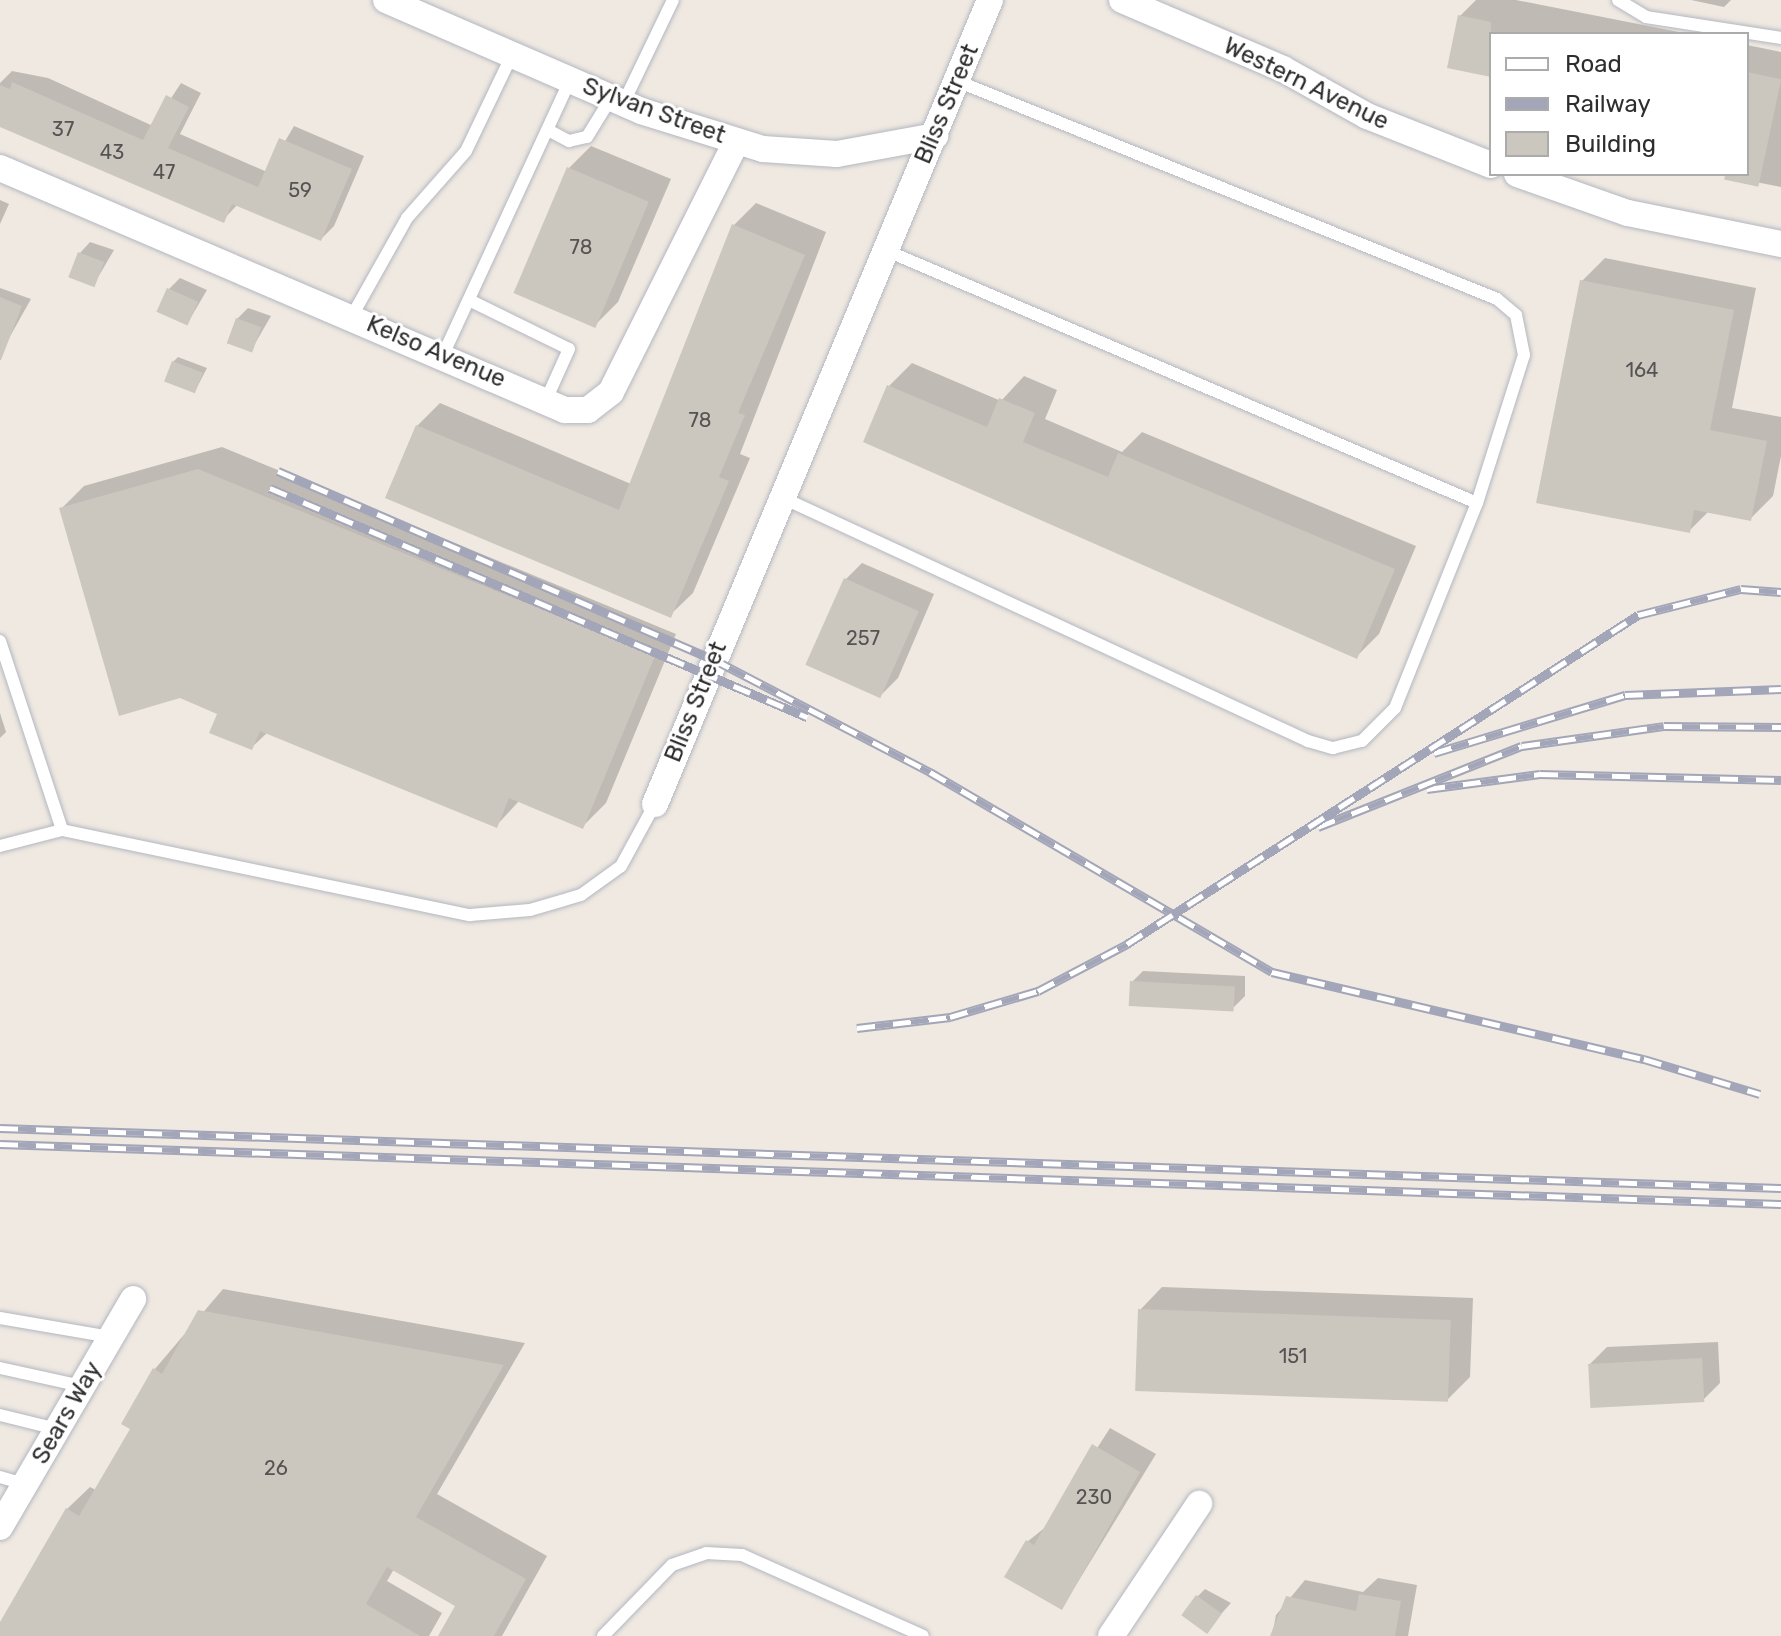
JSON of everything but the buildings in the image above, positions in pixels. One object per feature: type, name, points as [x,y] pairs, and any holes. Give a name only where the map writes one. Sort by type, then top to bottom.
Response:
[{"type":"street","name":"Sylvan Street","points":[[386,0],[617,101],[736,142],[820,155],[935,136]]},
{"type":"street","name":"Bliss Street","points":[[655,804],[883,249],[935,136],[990,0]]},
{"type":"street","name":"Western Avenue","points":[[1122,0],[1283,69],[1367,116],[1489,164]]},
{"type":"street","name":"Kelso Avenue","points":[[0,168],[546,400],[588,410],[611,392],[736,142]]},
{"type":"street","points":[[1523,176],[1628,213],[1781,244]]},
{"type":"street","name":"Sears Way","points":[[0,1527],[12,1481],[57,1429],[133,1299]]},
{"type":"street","points":[[1111,1636],[1199,1504]]},
{"type":"lane","points":[[548,130],[569,141],[587,137],[617,101],[673,0]]},
{"type":"lane","points":[[1618,0],[1646,17],[1742,32]]},
{"type":"lane","points":[[1749,33],[1781,38]]},
{"type":"lane","points":[[352,316],[407,218],[466,151],[512,55]]},
{"type":"lane","points":[[443,355],[570,80]]},
{"type":"lane","points":[[780,497],[1333,748],[1362,741],[1395,708],[1477,503],[1524,355],[1516,315],[1497,299],[957,81]]},
{"type":"lane","points":[[883,249],[1477,503]]},
{"type":"lane","points":[[469,300],[569,349],[546,400]]},
{"type":"lane","points":[[0,641],[62,830]]},
{"type":"lane","name":"Bliss Street","points":[[0,846],[62,830],[470,915],[530,910],[581,895],[621,866],[655,804]]},
{"type":"lane","points":[[0,1318],[111,1337]]},
{"type":"lane","points":[[0,1368],[82,1386]]},
{"type":"lane","points":[[0,1415],[57,1429]]},
{"type":"lane","points":[[603,1636],[672,1565],[706,1553],[742,1555],[923,1636]]},
{"type":"railway","points":[[278,471],[713,659],[930,772],[1272,972],[1644,1059],[1760,1094]]},
{"type":"railway","points":[[270,488],[807,717]]},
{"type":"railway","points":[[857,1028],[950,1017],[1038,991],[1127,944],[1638,615],[1741,589],[1781,592]]},
{"type":"railway","points":[[1434,753],[1625,695],[1781,689]]},
{"type":"railway","points":[[1318,827],[1522,746],[1664,726],[1781,727]]},
{"type":"railway","points":[[1427,789],[1540,774],[1781,780]]},
{"type":"railway","points":[[0,1128],[1781,1188]]},
{"type":"railway","points":[[0,1144],[1781,1204]]}]
